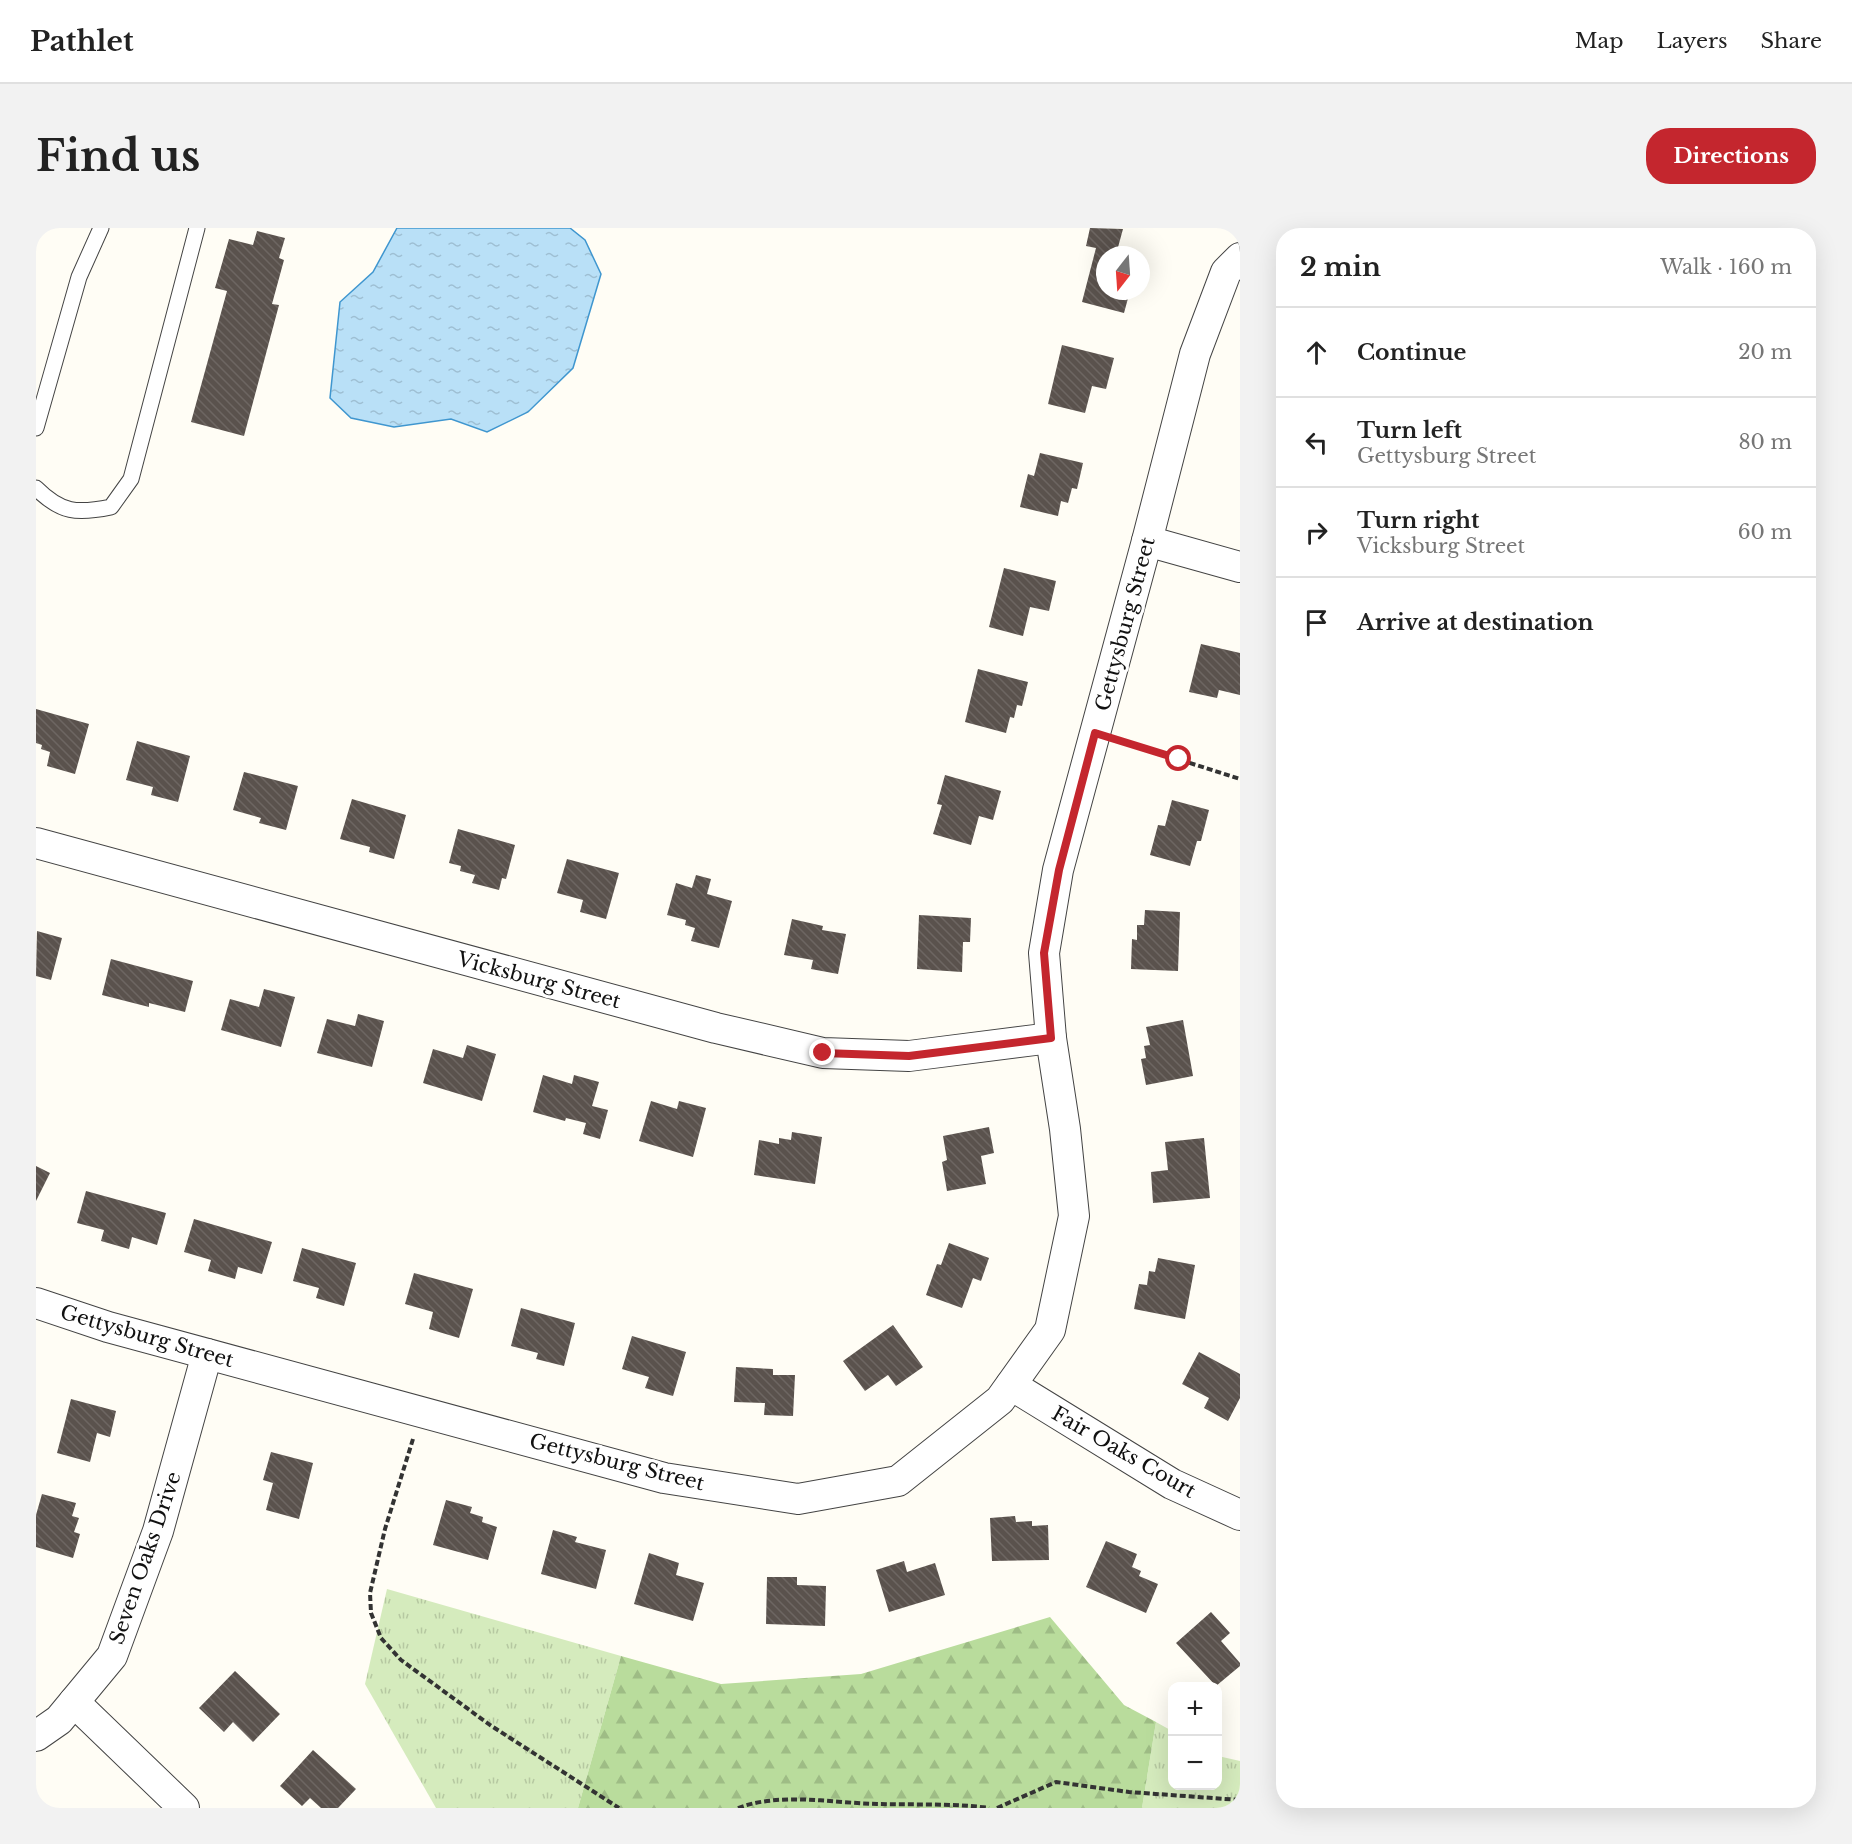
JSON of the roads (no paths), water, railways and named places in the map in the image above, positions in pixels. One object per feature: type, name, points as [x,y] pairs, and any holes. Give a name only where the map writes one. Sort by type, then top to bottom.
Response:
[{"type":"street","name":"Gettysburg Street","points":[[36,1303],[108,1327],[664,1478],[798,1499],[898,1481],[1000,1400],[1050,1330],[1074,1216],[1065,1129],[1051,1038],[1044,953],[1059,870],[1195,354],[1226,272],[1240,258]]},
{"type":"street","points":[[1147,541],[1240,567]]},
{"type":"street","name":"Vicksburg Street","points":[[36,843],[716,1028],[823,1053],[909,1056],[1051,1038]]},
{"type":"street","name":"Seven Oaks Drive","points":[[36,1736],[59,1720],[112,1656],[158,1531],[207,1354]]},
{"type":"street","name":"Fair Oaks Court","points":[[1011,1384],[1172,1484],[1240,1515]]},
{"type":"street","points":[[74,1702],[184,1808]]},
{"type":"lane","points":[[36,428],[79,277],[101,228]]},
{"type":"lane","points":[[36,488],[55,505],[87,512],[111,507],[131,479],[197,228]]},
{"type":"water","points":[[397,228],[570,228],[585,240],[601,274],[573,368],[528,412],[487,432],[451,419],[394,427],[351,418],[330,398],[340,302],[373,272]]}]
